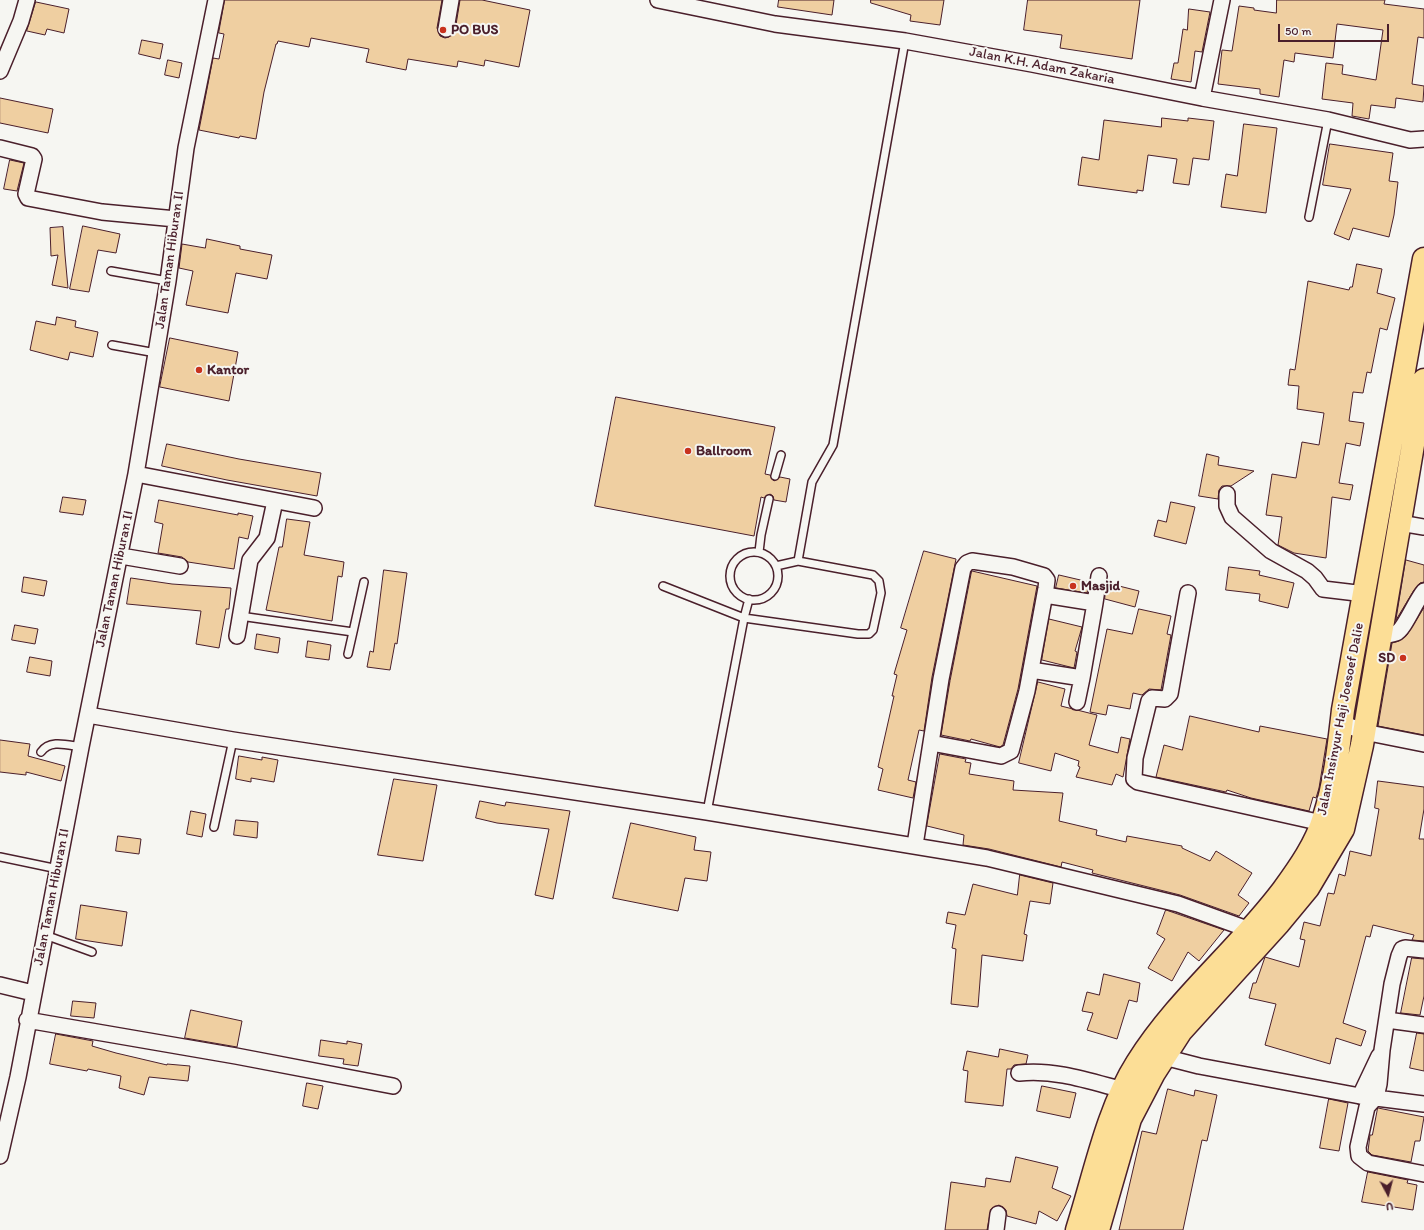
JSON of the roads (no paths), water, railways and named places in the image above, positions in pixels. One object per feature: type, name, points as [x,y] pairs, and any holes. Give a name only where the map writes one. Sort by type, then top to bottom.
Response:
[{"type":"main road","name":"Jalan Insinyur Haji Joesoef Dalie","points":[[1077,1230],[1105,1138],[1124,1090],[1136,1065],[1148,1046],[1168,1021],[1250,930],[1295,874],[1310,850],[1322,823],[1333,779],[1424,259]]},
{"type":"main road","name":"Jalan Insinyur Haji Joesoef Dalie","points":[[1098,1230],[1130,1119],[1154,1073],[1181,1031],[1284,917],[1308,888],[1342,829],[1353,789],[1364,732],[1380,634],[1421,414],[1424,380]]},
{"type":"street","points":[[0,72],[21,22],[26,0]]},
{"type":"street","name":"Jalan Taman Hiburan II","points":[[0,1156],[6,1097],[28,1020],[81,747],[121,556],[157,353],[193,108],[216,0]]},
{"type":"street","points":[[446,29],[451,0]]},
{"type":"street","name":"Jalan K.H. Adam Zakaria","points":[[658,0],[775,24],[905,41],[1032,64],[1202,98],[1328,120],[1410,140],[1424,139]]},
{"type":"street","points":[[1202,98],[1222,0]]},
{"type":"street","points":[[0,148],[32,156],[34,159],[26,194],[28,198],[102,212],[176,219]]},
{"type":"street","points":[[136,474],[314,508]]},
{"type":"street","points":[[1227,494],[1227,506],[1232,517],[1271,551],[1307,571],[1315,578],[1323,589],[1365,594]]},
{"type":"street","points":[[237,636],[250,560],[267,538],[274,501]]},
{"type":"street","points":[[1400,523],[1424,527]]},
{"type":"street","points":[[121,556],[180,566]]},
{"type":"street","points":[[915,845],[940,679],[965,565],[972,561],[1013,566],[1044,576],[1047,580],[1045,595],[1031,670],[1014,742],[1010,751],[1006,754],[993,755],[931,742]]},
{"type":"street","points":[[1077,702],[1099,576]]},
{"type":"street","points":[[1380,634],[1397,633],[1403,627],[1424,591]]},
{"type":"street","points":[[1188,593],[1170,694],[1165,699],[1152,698],[1149,701],[1135,758],[1134,779],[1138,782],[1322,823]]},
{"type":"street","points":[[1045,595],[1095,603]]},
{"type":"street","points":[[1031,670],[1082,678]]},
{"type":"street","points":[[88,715],[233,740],[915,845],[994,860],[1171,902],[1250,930]]},
{"type":"street","points":[[1342,724],[1364,732],[1424,744]]},
{"type":"street","points":[[1424,950],[1409,947],[1402,949],[1392,984],[1382,1050],[1379,1084],[1376,1097],[1367,1107],[1358,1147],[1359,1156],[1368,1163],[1424,1174]]},
{"type":"street","points":[[0,985],[33,993]]},
{"type":"street","points":[[28,1020],[236,1056],[392,1086]]},
{"type":"street","points":[[1387,1020],[1424,1025]]},
{"type":"street","points":[[1360,1096],[1382,1050]]},
{"type":"street","points":[[1164,1057],[1199,1066],[1360,1096],[1424,1104]]},
{"type":"street","points":[[1019,1073],[1039,1072],[1062,1074],[1124,1090]]},
{"type":"street","points":[[996,1230],[998,1214]]},
{"type":"lane","points":[[798,561],[812,482],[833,445],[905,41]]},
{"type":"lane","points":[[1309,217],[1328,120]]},
{"type":"lane","points":[[111,271],[168,281]]},
{"type":"lane","points":[[112,345],[157,353]]},
{"type":"lane","points":[[775,476],[781,455]]},
{"type":"lane","points":[[759,552],[761,535],[770,499]]},
{"type":"lane","points":[[752,552],[759,552],[772,560],[776,566],[778,574],[775,588],[764,598],[749,599],[736,592],[732,586],[731,571],[738,558],[752,552]]},
{"type":"lane","points":[[663,586],[744,618],[858,634],[868,634],[872,630],[881,593],[880,581],[873,575],[798,561],[776,566]]},
{"type":"lane","points":[[348,654],[364,582]]},
{"type":"lane","points":[[707,812],[744,618],[749,599]]},
{"type":"lane","points":[[240,616],[353,632]]},
{"type":"lane","points":[[214,827],[233,740]]},
{"type":"lane","points":[[41,752],[45,747],[51,744],[81,747]]},
{"type":"lane","points":[[0,857],[58,869]]},
{"type":"lane","points":[[45,935],[92,952]]},
{"type":"place","name":"PO BUS","points":[[443,30]]},
{"type":"place","name":"Kantor","points":[[199,370]]},
{"type":"place","name":"Ballroom","points":[[688,451]]},
{"type":"place","name":"Masjid","points":[[1073,586]]},
{"type":"place","name":"SD","points":[[1403,658]]}]
